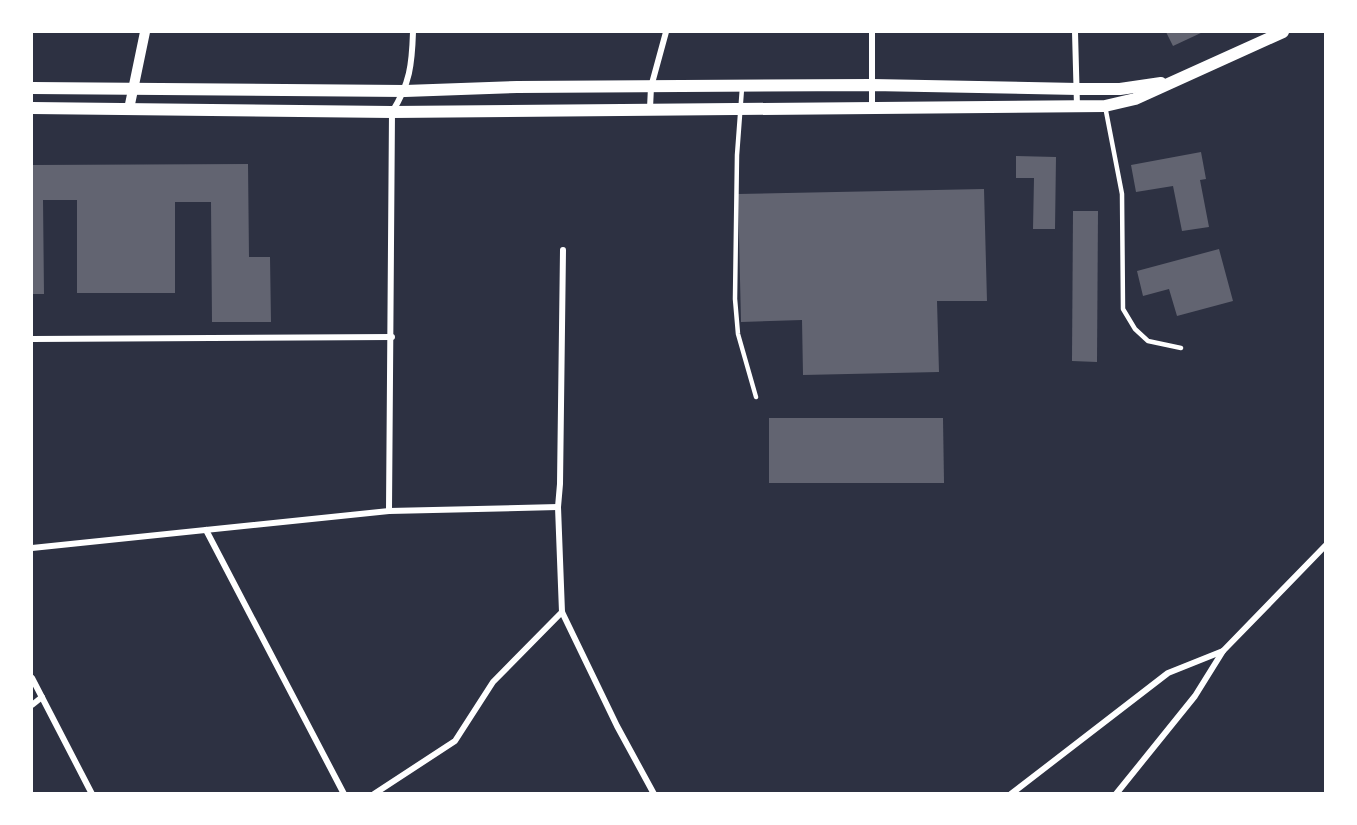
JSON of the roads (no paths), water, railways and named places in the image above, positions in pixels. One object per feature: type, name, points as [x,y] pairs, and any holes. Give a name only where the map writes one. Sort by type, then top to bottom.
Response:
[{"type":"main road","points":[[32,108],[392,112],[590,108],[1105,106],[1135,99],[1283,32]]},
{"type":"main road","points":[[32,88],[405,91],[872,85],[1120,89],[1174,81]]},
{"type":"main road","points":[[590,108],[591,87]]},
{"type":"street","points":[[129,109],[146,32]]},
{"type":"street","points":[[389,511],[392,112],[405,91],[412,64],[413,32]]},
{"type":"street","points":[[651,108],[651,87],[666,32]]},
{"type":"street","points":[[872,32],[872,107]]},
{"type":"street","points":[[1074,32],[1077,107]]},
{"type":"street","points":[[563,250],[558,507],[562,612],[617,726],[654,794]]},
{"type":"street","points":[[32,339],[392,337]]},
{"type":"street","points":[[32,548],[389,511],[558,507]]},
{"type":"street","points":[[206,531],[344,794]]},
{"type":"street","points":[[1120,792],[1195,696],[1223,651],[1326,545]]},
{"type":"street","points":[[374,794],[455,741],[493,682],[562,612]]},
{"type":"street","points":[[1011,794],[1168,673],[1223,651]]},
{"type":"street","points":[[32,678],[92,794]]},
{"type":"street","points":[[32,705],[42,697]]},
{"type":"lane","points":[[742,87],[737,155],[735,300],[738,334],[756,397]]},
{"type":"lane","points":[[1105,106],[1122,194],[1123,309],[1135,329],[1148,341],[1181,348]]}]
